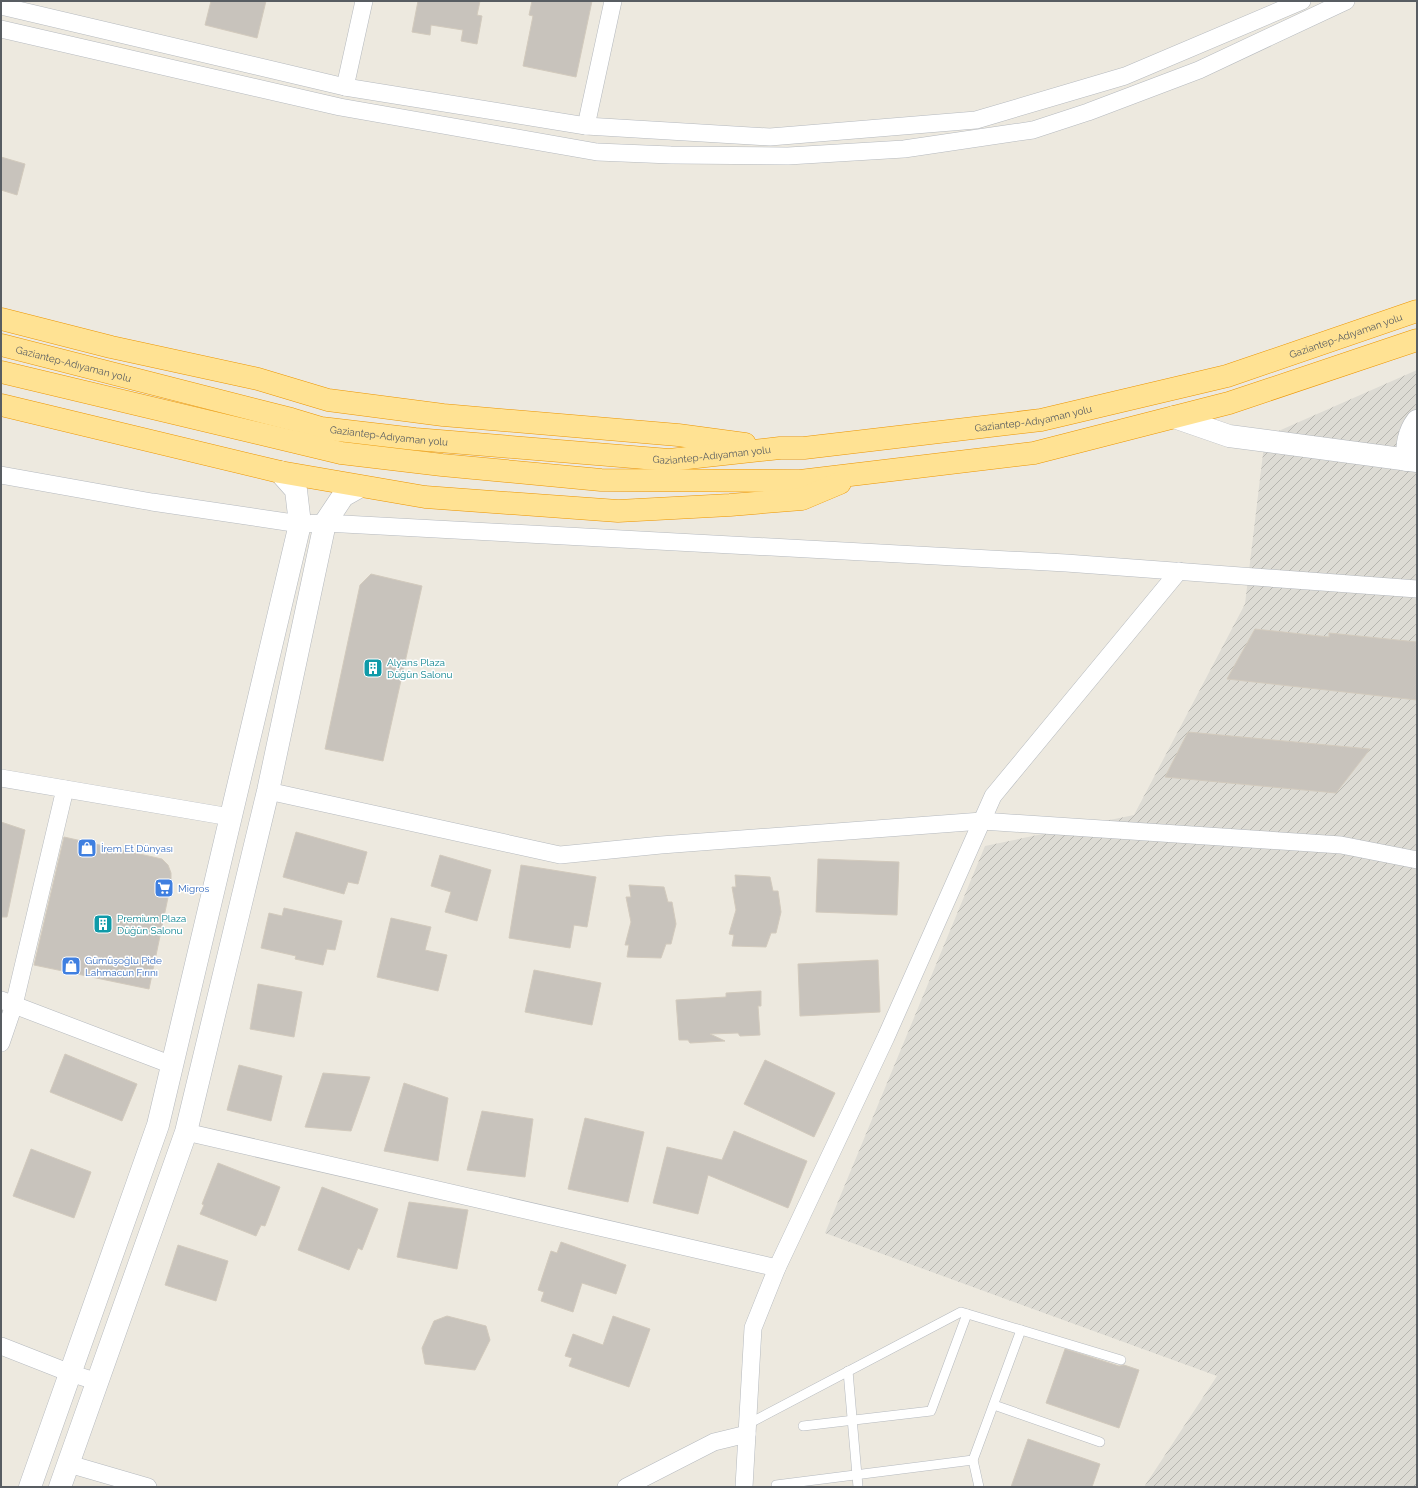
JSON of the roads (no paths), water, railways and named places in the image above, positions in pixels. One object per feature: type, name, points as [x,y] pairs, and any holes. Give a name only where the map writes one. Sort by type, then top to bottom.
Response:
[{"type":"highway","name":"Gaziantep-Adıyaman yolu","points":[[1,345],[321,428],[415,439],[669,460],[780,448],[804,448],[1041,420],[1227,376],[1417,311]]},
{"type":"highway","points":[[1,319],[111,347],[258,379],[328,400],[443,415],[678,435],[780,448]]},
{"type":"highway","name":"Gaziantep-Adıyaman yolu","points":[[1,372],[341,453],[442,465],[601,480],[800,481],[1034,453],[1229,402],[1417,340]]},
{"type":"highway","points":[[1,405],[280,472],[359,487],[425,497],[618,511],[730,505],[802,499],[864,473]]},
{"type":"street","points":[[345,87],[364,1]]},
{"type":"street","points":[[586,126],[613,1]]},
{"type":"street","points":[[1,6],[345,87],[586,126],[770,137],[976,120],[1125,76],[1302,1]]},
{"type":"street","points":[[1,29],[340,107],[597,152],[671,155],[788,156],[904,149],[1033,130],[1088,112],[1199,70],[1346,1]]},
{"type":"street","points":[[1174,417],[1229,436],[1412,460],[1407,446],[1410,431],[1417,421]]},
{"type":"street","points":[[30,1487],[158,1125],[300,524],[296,490],[280,472]]},
{"type":"street","points":[[1,475],[152,502],[300,524],[325,523],[1051,562],[1417,589]]},
{"type":"street","points":[[60,1487],[186,1132],[268,791],[325,523],[343,496],[359,487]]},
{"type":"street","points":[[744,1487],[753,1328],[777,1268],[886,1037],[993,796],[1179,571]]},
{"type":"street","points":[[1,778],[230,817]]},
{"type":"street","points":[[1,1043],[8,1003],[65,789]]},
{"type":"street","points":[[268,791],[560,855],[661,845],[982,821],[1341,845],[1417,860]]},
{"type":"street","points":[[8,1003],[172,1065]]},
{"type":"street","points":[[186,1132],[777,1268]]},
{"type":"street","points":[[1,1346],[70,1373],[98,1382]]},
{"type":"street","points":[[626,1487],[714,1442],[747,1429]]},
{"type":"street","points":[[69,1464],[148,1487]]},
{"type":"lane","points":[[747,1429],[848,1371],[961,1312],[1121,1360]]},
{"type":"lane","points":[[803,1426],[931,1411],[967,1314]]},
{"type":"lane","points":[[979,1487],[973,1460],[1021,1330]]},
{"type":"lane","points":[[848,1371],[858,1487]]},
{"type":"lane","points":[[994,1405],[1100,1442]]},
{"type":"lane","points":[[776,1485],[973,1460]]},
{"type":"place","name":"Alyans Plaza Düğün Salonu","points":[[373,668]]},
{"type":"place","name":"İrem Et Dünyası","points":[[87,848]]},
{"type":"place","name":"Migros","points":[[164,888]]},
{"type":"place","name":"Premium Plaza Düğün Salonu","points":[[103,924]]},
{"type":"place","name":"Gümüşoğlu Pide Lahmacun Fırını","points":[[71,966]]}]
